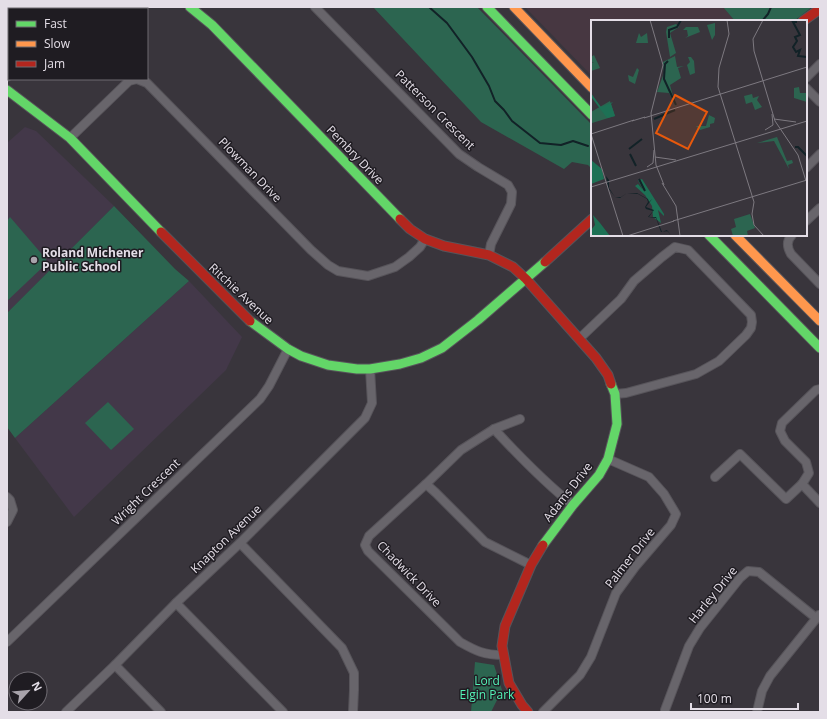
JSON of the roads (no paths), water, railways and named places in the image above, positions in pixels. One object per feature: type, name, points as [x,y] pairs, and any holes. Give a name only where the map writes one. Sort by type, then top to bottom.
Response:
[{"type":"street","name":"Pembry Drive","points":[[190,7],[212,25],[410,229],[425,239],[444,246],[488,255],[514,267],[526,280]]},
{"type":"street","name":"Patterson Crescent","points":[[315,7],[459,154],[508,185],[512,192],[511,204],[491,244],[488,255]]},
{"type":"street","points":[[487,7],[591,113]]},
{"type":"street","points":[[514,7],[591,87]]},
{"type":"street","points":[[804,20],[820,9]]},
{"type":"street","points":[[807,77],[820,64]]},
{"type":"street","name":"Plowman Drive","points":[[70,138],[129,81],[133,80]]},
{"type":"street","name":"Plowman Drive","points":[[140,80],[147,83],[311,250],[328,265],[338,271],[368,276],[395,267],[420,247],[425,239]]},
{"type":"street","points":[[807,89],[820,102]]},
{"type":"street","name":"Ritchie Avenue","points":[[7,90],[70,138],[248,320],[288,349],[301,356],[328,365],[357,369],[370,369],[400,364],[421,358],[442,348],[526,280],[591,221]]},
{"type":"street","points":[[807,167],[820,154]]},
{"type":"street","points":[[807,220],[820,208]]},
{"type":"street","points":[[710,236],[820,348]]},
{"type":"street","points":[[736,236],[820,321]]},
{"type":"street","points":[[791,236],[787,243],[790,254],[820,284]]},
{"type":"street","points":[[580,338],[621,299],[634,281],[675,247],[688,250],[751,315],[751,328],[746,335],[719,361],[696,374],[626,393],[615,394]]},
{"type":"street","name":"Adams Drive","points":[[526,280],[580,338],[608,375],[615,394],[617,424],[608,459],[599,475],[573,505],[542,546],[531,565],[506,626],[502,646],[509,683],[528,712]]},
{"type":"street","name":"Wright Crescent","points":[[7,642],[260,399],[269,386],[288,349]]},
{"type":"street","name":"Knapton Avenue","points":[[66,712],[116,665],[176,603],[240,543],[366,418],[372,403],[370,369]]},
{"type":"street","points":[[715,477],[740,454],[786,499],[802,484],[809,472],[806,462],[785,441],[780,431],[782,423],[816,390],[820,389]]},
{"type":"street","name":"Chadwick Drive","points":[[503,655],[494,655],[476,651],[460,642],[368,551],[365,545],[369,536],[461,450],[494,429],[520,419]]},
{"type":"street","points":[[494,429],[537,474],[573,505]]},
{"type":"street","name":"Palmer Drive","points":[[543,712],[580,675],[591,656],[616,593],[635,567],[671,525],[676,514],[664,494],[649,477],[608,459]]},
{"type":"street","points":[[426,484],[484,542],[531,565]]},
{"type":"street","points":[[802,484],[820,503]]},
{"type":"street","points":[[7,496],[13,510],[7,522]]},
{"type":"street","points":[[240,543],[342,648],[354,673],[353,712]]},
{"type":"street","name":"Harley Drive","points":[[665,712],[689,646],[700,628],[740,578],[748,571],[759,572],[818,616]]},
{"type":"street","points":[[176,603],[283,712]]},
{"type":"street","points":[[757,712],[762,691],[770,676],[818,616]]},
{"type":"street","points":[[116,665],[161,712]]},
{"type":"waterway","points":[[429,7],[447,23],[472,57],[489,86],[495,101],[512,121],[540,143],[561,145],[573,141],[588,146]]},
{"type":"waterway","points":[[763,20],[771,7]]},
{"type":"place","name":"Roland Michener Public School","points":[[34,260]]},
{"type":"park label","name":"Lord Elgin Park","points":[[487,688]]}]
